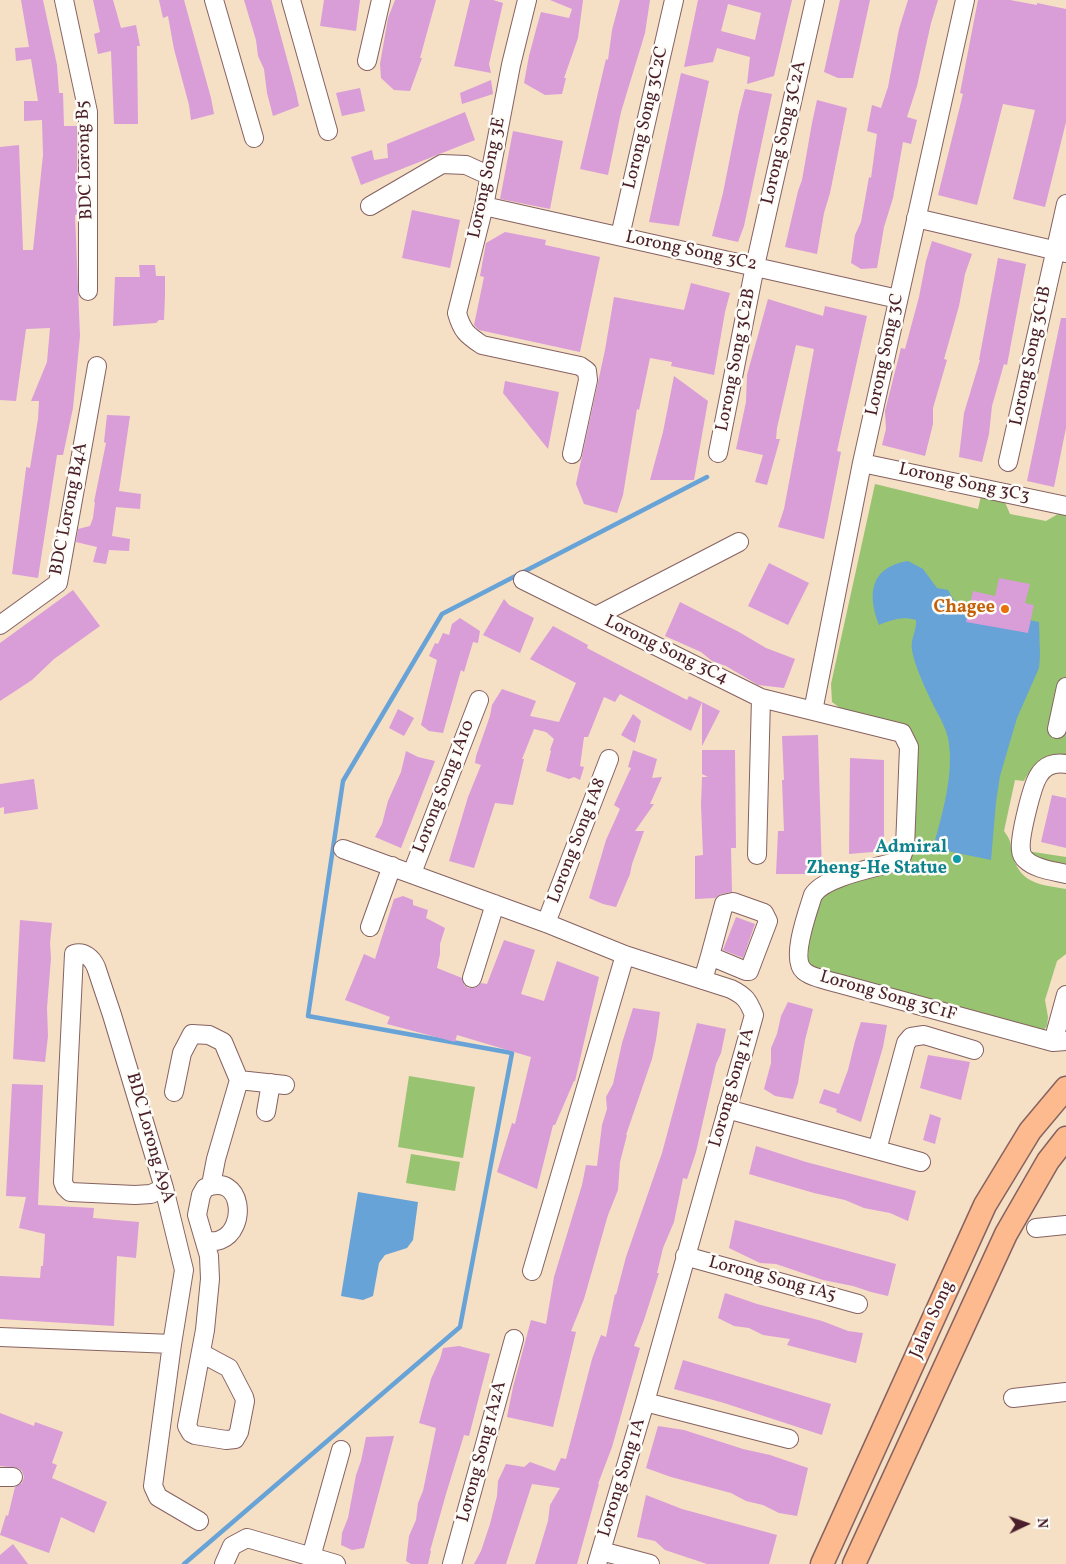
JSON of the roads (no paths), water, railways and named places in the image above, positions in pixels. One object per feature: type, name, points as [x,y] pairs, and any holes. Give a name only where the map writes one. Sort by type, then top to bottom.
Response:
[{"type":"main road","name":"Jalan Song","points":[[822,1564],[986,1205],[1030,1131],[1066,1088]]},
{"type":"main road","name":"Jalan Song","points":[[854,1564],[1006,1234],[1048,1161],[1066,1138]]},
{"type":"street","name":"BDC Lorong B5","points":[[64,0],[88,112],[88,291]]},
{"type":"street","points":[[214,0],[254,138]]},
{"type":"street","points":[[291,0],[328,131]]},
{"type":"street","points":[[367,60],[381,0]]},
{"type":"street","name":"Lorong Song 3E","points":[[527,0],[511,65],[484,206],[457,313],[461,326],[468,336],[482,345],[580,366],[587,371],[588,380],[572,454]]},
{"type":"street","name":"Lorong Song 3C2C","points":[[620,236],[674,0]]},
{"type":"street","name":"Lorong Song 3C2A","points":[[755,266],[815,0]]},
{"type":"street","name":"Lorong Song 3C","points":[[813,711],[862,462],[965,0]]},
{"type":"street","points":[[370,206],[442,164],[466,165],[490,176]]},
{"type":"street","name":"Lorong Song 3C1B","points":[[1008,462],[1061,252],[1066,204]]},
{"type":"street","name":"Lorong Song 3C2","points":[[484,206],[898,298]]},
{"type":"street","points":[[916,218],[1061,252]]},
{"type":"street","name":"Lorong Song 3C2B","points":[[718,453],[755,266]]},
{"type":"street","name":"BDC Lorong B4A","points":[[0,625],[58,583],[97,366]]},
{"type":"street","name":"Lorong Song 3C3","points":[[862,462],[1066,506]]},
{"type":"street","points":[[596,616],[739,542]]},
{"type":"street","name":"Lorong Song 3C4","points":[[523,580],[760,698],[813,711]]},
{"type":"street","points":[[1057,729],[1066,687]]},
{"type":"street","points":[[757,855],[760,698]]},
{"type":"street","name":"Lorong Song 1A10","points":[[412,874],[478,700]]},
{"type":"street","name":"Lorong Song 3C1F","points":[[813,711],[894,730],[902,733],[909,747],[905,847],[902,856],[895,862],[833,880],[816,889],[798,950],[800,965],[803,970],[806,973],[847,986],[1060,1042]]},
{"type":"street","name":"Lorong Song 1A8","points":[[546,923],[609,759]]},
{"type":"street","points":[[1066,764],[1049,765],[1040,773],[1034,784],[1020,852],[1031,863],[1066,874]]},
{"type":"street","name":"Lorong Song 1A","points":[[343,848],[546,923],[625,955],[703,980],[742,995],[750,1004],[754,1015],[599,1558]]},
{"type":"street","points":[[370,927],[392,866]]},
{"type":"street","points":[[472,978],[495,904]]},
{"type":"street","name":"BDC Lorong A9A","points":[[164,1188],[152,1194],[135,1195],[70,1192],[63,1182],[74,954],[86,955],[96,967],[112,1015],[164,1188],[176,1231],[184,1270],[153,1486],[158,1497],[199,1521]]},
{"type":"street","points":[[532,1271],[625,955]]},
{"type":"street","points":[[703,980],[710,956]]},
{"type":"street","points":[[1060,1042],[1066,995]]},
{"type":"street","points":[[174,1092],[182,1054],[192,1034],[209,1035],[223,1042],[239,1080],[216,1159],[211,1185]]},
{"type":"street","points":[[877,1150],[906,1043],[911,1037],[924,1035],[974,1050]]},
{"type":"street","points":[[239,1080],[278,1084],[266,1112]]},
{"type":"street","points":[[727,1109],[920,1162]]},
{"type":"street","points":[[176,1231],[201,1229],[220,1240],[227,1236],[236,1222],[238,1206],[234,1194],[228,1187],[211,1185],[205,1188],[201,1195],[201,1229],[209,1256],[210,1279],[201,1353],[187,1426],[191,1433],[195,1435],[235,1439],[239,1432],[245,1399],[229,1368],[201,1353]]},
{"type":"street","points":[[1036,1228],[1066,1225]]},
{"type":"street","name":"Lorong Song 1A5","points":[[685,1256],[858,1304]]},
{"type":"street","points":[[0,1337],[172,1344]]},
{"type":"street","name":"Lorong Song 1A2A","points":[[452,1564],[514,1339]]},
{"type":"street","points":[[1013,1398],[1066,1392]]},
{"type":"street","points":[[645,1402],[789,1440]]},
{"type":"street","points":[[311,1557],[341,1450]]},
{"type":"street","points":[[224,1564],[232,1546],[247,1538],[336,1564]]},
{"type":"street","points":[[599,1558],[650,1564]]},
{"type":"water","points":[[908,561],[923,569],[937,588],[948,590],[953,599],[964,607],[1039,622],[1039,668],[1017,718],[1000,776],[991,860],[933,848],[944,808],[949,779],[950,751],[948,738],[916,665],[912,646],[916,620],[893,620],[879,625],[873,603],[875,584],[879,576],[895,564]]},
{"type":"water","points":[[358,1192],[418,1202],[413,1240],[407,1248],[385,1255],[379,1263],[373,1296],[363,1300],[341,1296]]},
{"type":"waterway","points":[[184,1564],[460,1327],[512,1053],[308,1016],[343,781],[442,614],[707,477]]},
{"type":"place","name":"Chagee","points":[[1005,609]]},
{"type":"place","name":"Admiral Zheng-He Statue","points":[[957,859]]}]
